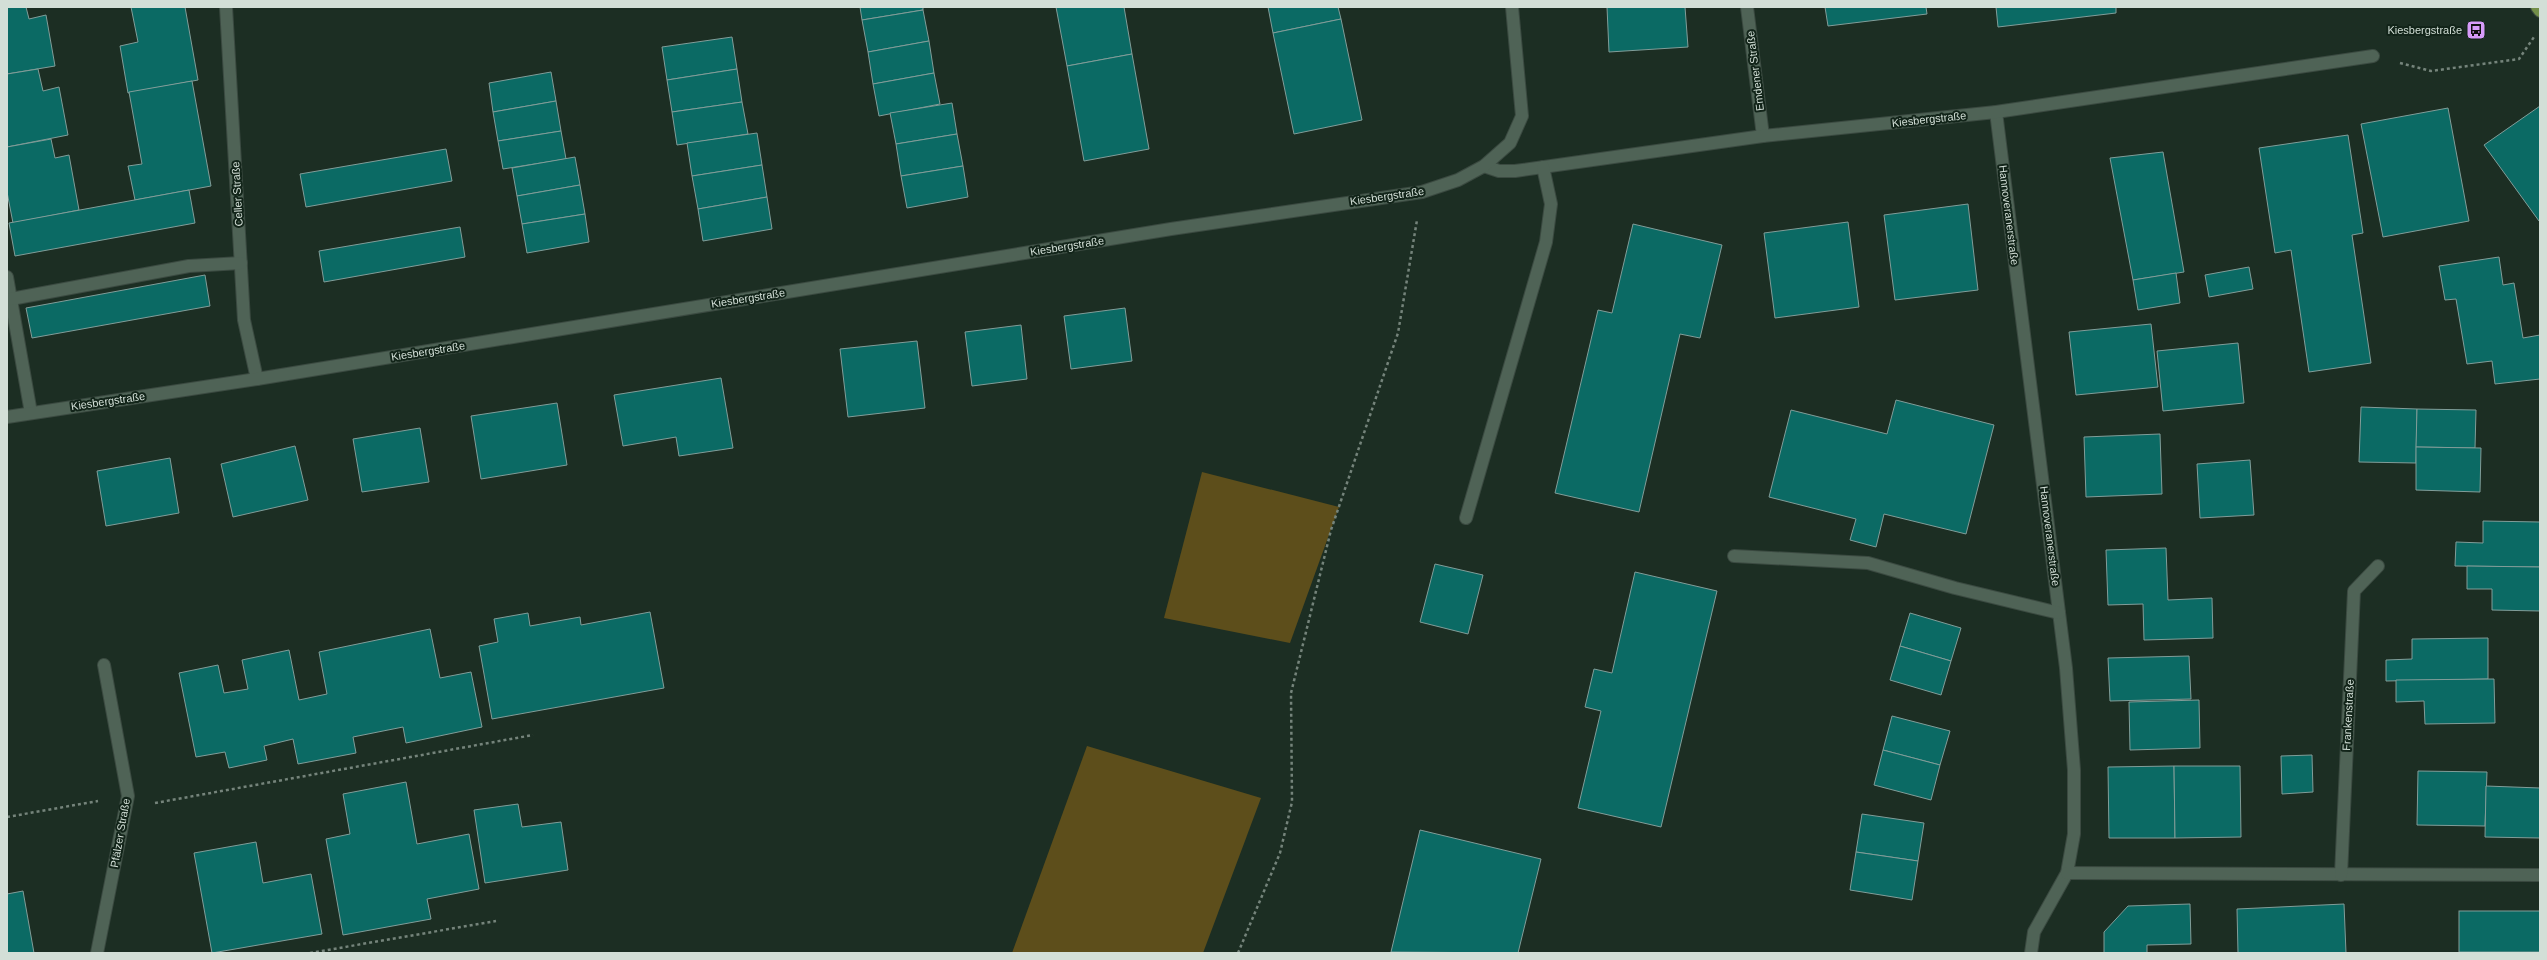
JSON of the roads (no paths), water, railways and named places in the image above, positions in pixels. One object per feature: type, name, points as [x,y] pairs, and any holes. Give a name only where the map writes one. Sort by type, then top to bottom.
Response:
[{"type":"main road","points":[[2537,7],[2540,11]]},
{"type":"street","name":"Celler Straße","points":[[226,7],[244,320],[257,379]]},
{"type":"street","name":"Kiesbergstraße","points":[[7,417],[257,379],[1171,228],[1422,192],[1458,180],[1484,166],[1510,143],[1522,116],[1512,7]]},
{"type":"street","name":"Emdener Straße","points":[[1748,7],[1763,136]]},
{"type":"street","name":"Kiesbergstraße","points":[[1484,166],[1499,171],[1515,171],[1763,136],[1996,112],[2373,56]]},
{"type":"street","name":"Hannoveranerstraße","points":[[1996,112],[2059,613],[2074,770],[2074,834],[2067,873],[2034,932],[2031,953]]},
{"type":"street","points":[[1466,518],[1546,242],[1551,204],[1543,167]]},
{"type":"street","points":[[11,300],[189,266],[241,263]]},
{"type":"street","points":[[7,277],[32,413]]},
{"type":"street","points":[[1734,556],[1868,563],[1955,588],[2059,613]]},
{"type":"street","name":"Frankenstraße","points":[[2341,874],[2354,591],[2378,566]]},
{"type":"street","name":"Pfälzer Straße","points":[[97,953],[128,796],[104,665]]},
{"type":"street","points":[[2067,873],[2540,875]]},
{"type":"place","name":"Kiesbergstraße","points":[[2476,30]]}]
